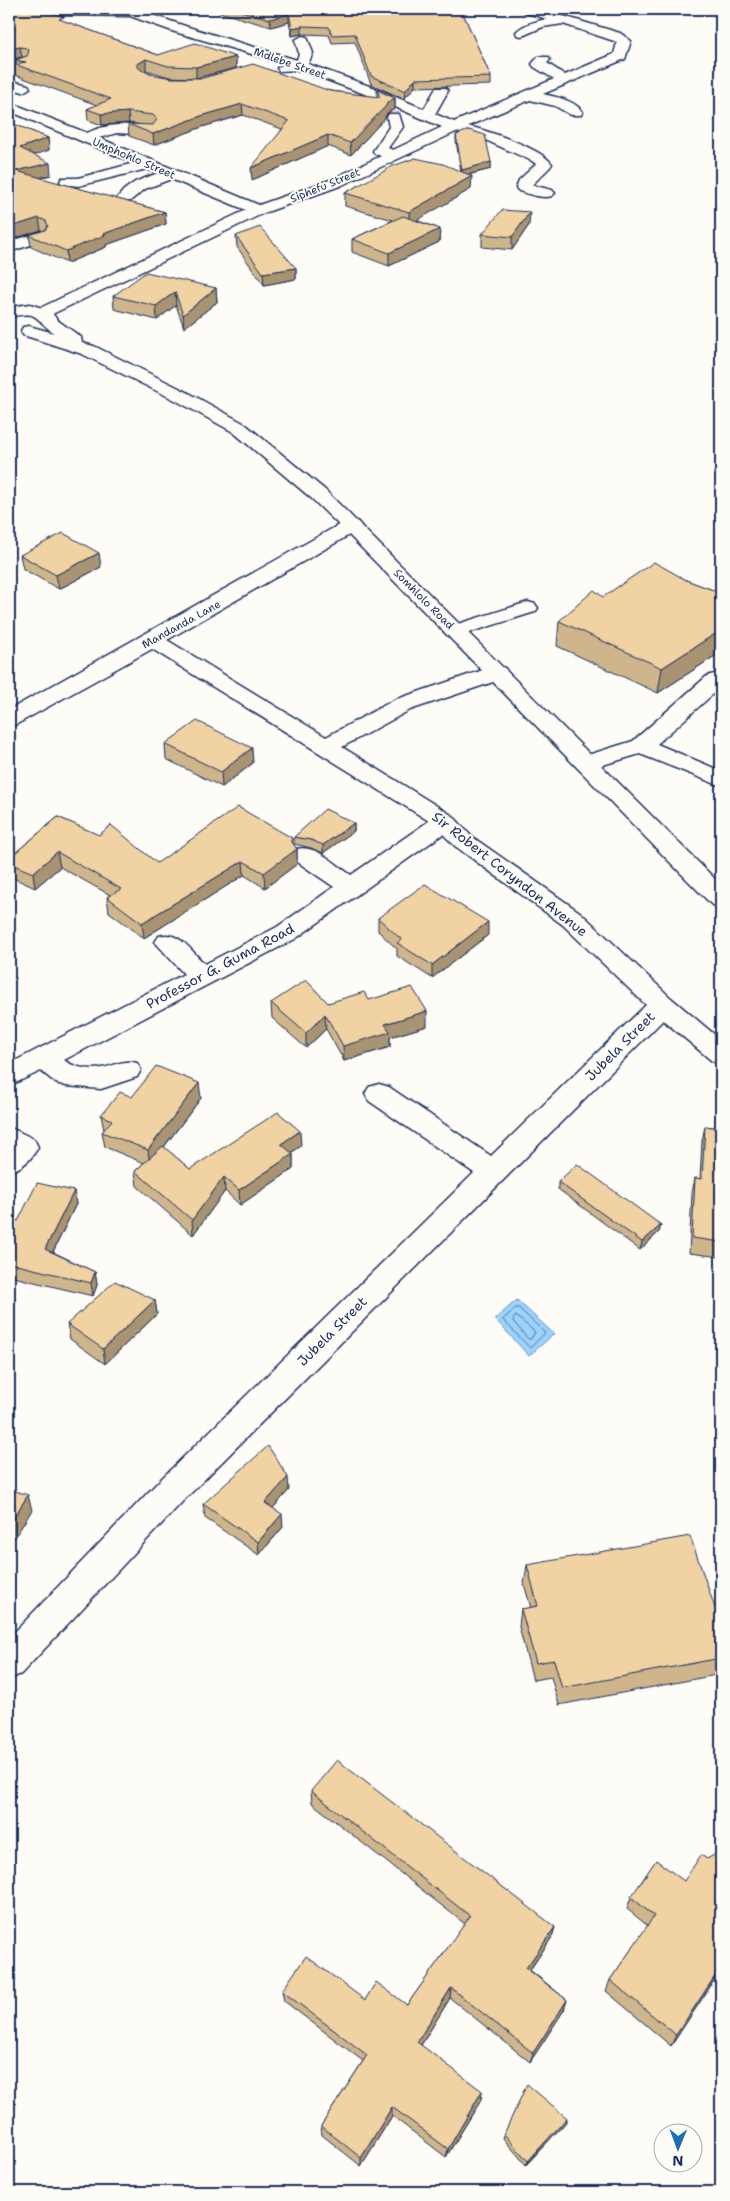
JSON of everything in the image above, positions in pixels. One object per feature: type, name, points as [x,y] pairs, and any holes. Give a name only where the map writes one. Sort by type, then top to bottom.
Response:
[{"type":"street","points":[[528,9],[565,20]]},
{"type":"street","name":"Mdlebe Street","points":[[45,14],[54,10],[128,11],[180,30],[277,57],[300,66],[370,84],[448,130]]},
{"type":"street","points":[[180,30],[183,20],[181,14]]},
{"type":"street","points":[[522,32],[540,24],[565,20]]},
{"type":"street","name":"Siphefu Street","points":[[46,317],[259,210],[335,183],[448,130],[620,56],[624,41],[615,36],[565,20]]},
{"type":"street","points":[[277,57],[264,68],[300,66],[306,53],[302,40]]},
{"type":"street","points":[[542,60],[540,64],[564,80]]},
{"type":"street","points":[[9,84],[23,88]]},
{"type":"street","points":[[427,116],[441,91]]},
{"type":"street","points":[[528,95],[547,98],[572,108],[576,112]]},
{"type":"street","name":"Umphohlo Street","points":[[9,106],[259,210]]},
{"type":"street","points":[[9,122],[29,115]]},
{"type":"street","points":[[394,117],[396,127],[393,134],[382,144],[380,151],[394,156]]},
{"type":"street","points":[[88,139],[97,133],[109,130],[128,128],[149,131]]},
{"type":"street","points":[[448,130],[495,149]]},
{"type":"street","points":[[448,130],[486,136],[537,158],[545,164],[516,193],[526,199]]},
{"type":"street","points":[[67,181],[78,182],[148,164]]},
{"type":"street","points":[[125,198],[130,191],[154,179],[172,174]]},
{"type":"street","points":[[524,183],[524,188],[547,193]]},
{"type":"street","points":[[9,247],[40,237]]},
{"type":"street","name":"Somhlolo Road","points":[[12,310],[33,309],[88,350]]},
{"type":"street","name":"Somhlolo Road","points":[[46,317],[42,327],[22,331],[88,350],[181,396],[239,428],[318,494],[721,899]]},
{"type":"street","name":"Mandanda Lane","points":[[9,719],[351,526]]},
{"type":"street","points":[[456,631],[528,608]]},
{"type":"street","name":"Sir Robert Coryndon Avenue","points":[[152,640],[445,821],[464,841],[572,919],[662,1006],[721,1054]]},
{"type":"street","points":[[325,747],[402,705],[497,673]]},
{"type":"street","points":[[586,763],[641,746],[715,681],[721,679]]},
{"type":"street","points":[[641,746],[721,779]]},
{"type":"street","points":[[686,763],[721,761]]},
{"type":"street","name":"Professor G. Guma Road","points":[[9,1076],[286,933],[445,821]]},
{"type":"street","points":[[305,855],[351,887]]},
{"type":"street","points":[[168,942],[202,977]]},
{"type":"street","name":"Jubela Street","points":[[9,1662],[171,1491],[662,1006]]},
{"type":"street","points":[[43,1058],[66,1076],[101,1079],[127,1070]]},
{"type":"street","points":[[379,1094],[493,1172]]},
{"type":"street","points":[[9,1138],[24,1147],[9,1161]]},
{"type":"water","points":[[517,1300],[554,1334],[529,1356],[495,1319]]},
{"type":"building","points":[[9,9],[39,9],[64,17],[59,19],[158,55],[195,43],[236,57],[196,67],[168,66],[146,59],[136,65],[141,70],[156,75],[172,78],[203,78],[253,64],[330,91],[380,97],[377,90],[395,98],[388,102],[350,143],[328,135],[251,168],[289,121],[242,104],[201,116],[153,134],[128,124],[153,125],[157,119],[153,115],[128,112],[101,114],[87,109],[111,99],[14,64],[26,62],[15,60],[27,56],[29,51],[26,48],[20,47],[9,49]]},
{"type":"building","points":[[234,9],[461,9],[491,77],[415,79],[405,91],[371,76],[355,34],[332,35],[329,27],[302,26],[292,28],[289,14],[270,19]]},
{"type":"building","points":[[9,122],[48,138],[20,148],[50,163],[16,171],[165,212],[103,234],[105,235],[66,251],[29,235],[45,230],[48,226],[46,221],[39,218],[9,226]]},
{"type":"building","points":[[469,130],[485,135],[491,162],[462,170],[456,135]]},
{"type":"building","points":[[415,158],[443,164],[472,176],[409,212],[345,193],[393,166]]},
{"type":"building","points":[[502,210],[530,212],[512,237],[482,234]]},
{"type":"building","points":[[403,216],[440,229],[389,253],[352,239]]},
{"type":"building","points":[[260,227],[296,268],[263,273],[236,236]]},
{"type":"building","points":[[146,272],[216,288],[183,315],[175,292],[156,306],[113,296]]},
{"type":"building","points":[[63,533],[99,553],[56,575],[20,555]]},
{"type":"building","points":[[654,562],[686,580],[721,593],[721,630],[662,668],[559,621],[594,590],[603,597]]},
{"type":"building","points":[[197,721],[252,748],[221,772],[165,744]]},
{"type":"building","points":[[238,807],[292,838],[291,841],[297,849],[264,873],[243,861],[142,923],[107,897],[121,889],[57,852],[33,873],[9,863],[9,858],[58,817],[99,835],[111,825],[157,863]]},
{"type":"building","points":[[325,809],[354,823],[323,845],[311,840],[294,837]]},
{"type":"building","points":[[425,884],[488,922],[432,965],[397,943],[402,940],[378,918]]},
{"type":"building","points":[[306,980],[328,1003],[364,992],[369,1000],[412,987],[427,1011],[385,1024],[390,1032],[343,1046],[325,1014],[306,1033],[271,1003]]},
{"type":"building","points":[[156,1066],[199,1083],[148,1150],[102,1132],[112,1120],[101,1115],[120,1092],[132,1097]]},
{"type":"building","points":[[278,1112],[300,1131],[281,1144],[293,1154],[239,1190],[224,1177],[192,1220],[135,1171],[163,1146],[190,1169]]},
{"type":"building","points":[[705,1126],[721,1128],[721,1242],[692,1238],[695,1178],[702,1179]]},
{"type":"building","points":[[577,1164],[661,1225],[642,1242],[558,1182]]},
{"type":"building","points":[[37,1183],[74,1191],[45,1249],[95,1272],[91,1283],[9,1263],[9,1219],[18,1221]]},
{"type":"building","points":[[115,1281],[155,1300],[103,1349],[67,1324]]},
{"type":"building","points":[[268,1446],[288,1477],[265,1503],[282,1514],[258,1542],[203,1504]]},
{"type":"building","points":[[9,1489],[28,1495],[9,1525]]},
{"type":"building","points":[[690,1536],[721,1625],[721,1658],[562,1688],[554,1660],[536,1663],[521,1609],[538,1606],[527,1565]]},
{"type":"building","points":[[337,1760],[555,1927],[526,1968],[567,2000],[533,2053],[451,1988],[417,2042],[482,2091],[448,2149],[392,2107],[361,2158],[321,2126],[367,2055],[282,1991],[306,1956],[365,2000],[376,1982],[407,2005],[470,1916],[311,1791]]},
{"type":"building","points":[[721,1851],[721,1967],[676,2035],[610,1980],[654,1916],[631,1897],[656,1860],[684,1881],[701,1855],[707,1859]]},
{"type":"building","points":[[527,2084],[567,2118],[528,2161],[504,2134]]}]
